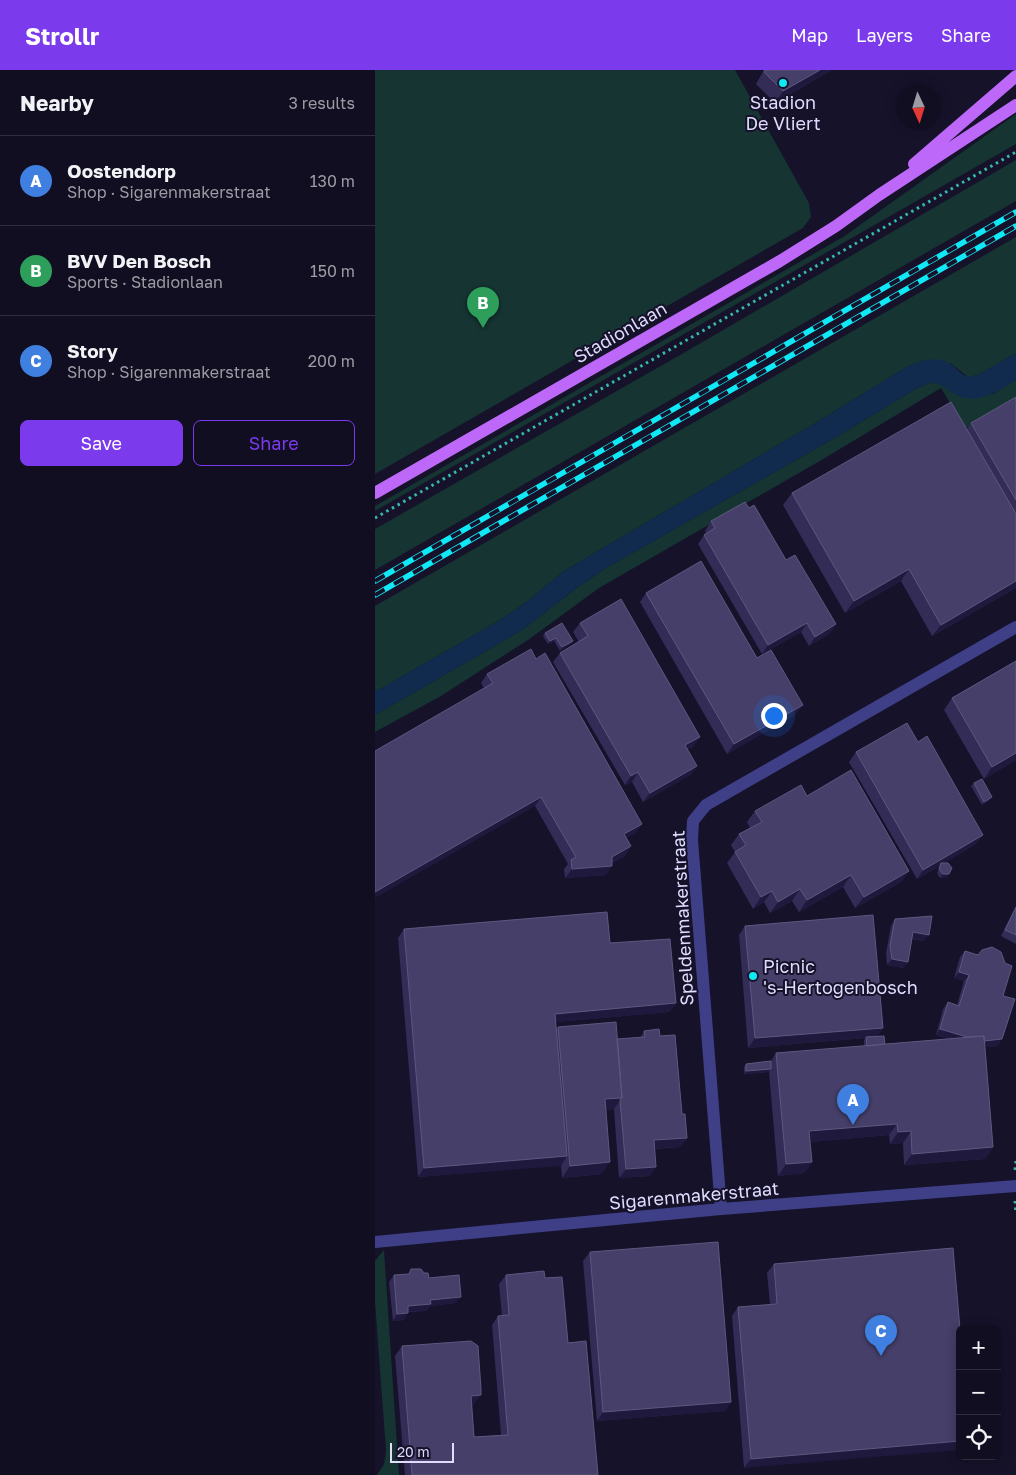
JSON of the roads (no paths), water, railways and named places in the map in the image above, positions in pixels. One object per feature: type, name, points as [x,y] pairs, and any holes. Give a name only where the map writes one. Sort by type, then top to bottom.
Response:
[{"type":"main road","name":"Stadionlaan","points":[[879,195],[1016,76]]},
{"type":"main road","name":"Stadionlaan","points":[[375,493],[780,262],[1016,105]]},
{"type":"street","name":"Speldenmakerstraat","points":[[721,1209],[692,840],[693,821],[706,805],[1016,627]]},
{"type":"street","name":"Sigarenmakerstraat","points":[[375,1242],[721,1209],[1016,1186]]},
{"type":"water","points":[[1016,353],[1016,380],[1003,388],[980,398],[972,399],[957,395],[933,382],[919,387],[838,436],[606,568],[575,589],[522,630],[375,715],[375,692],[502,619],[528,601],[564,571],[814,424],[910,365],[926,360],[942,360],[968,377],[978,375]]},
{"type":"railway","points":[[375,581],[1016,212]]},
{"type":"railway","points":[[375,595],[1016,226]]},
{"type":"place","name":"Stadion De Vliert","points":[[783,83]]},
{"type":"place","name":"BVV Den Bosch","points":[[483,328]]},
{"type":"place","name":"Picnic 's-Hertogenbosch","points":[[753,976]]},
{"type":"place","name":"Oostendorp","points":[[853,1125]]},
{"type":"place","name":"Story","points":[[881,1356]]}]
